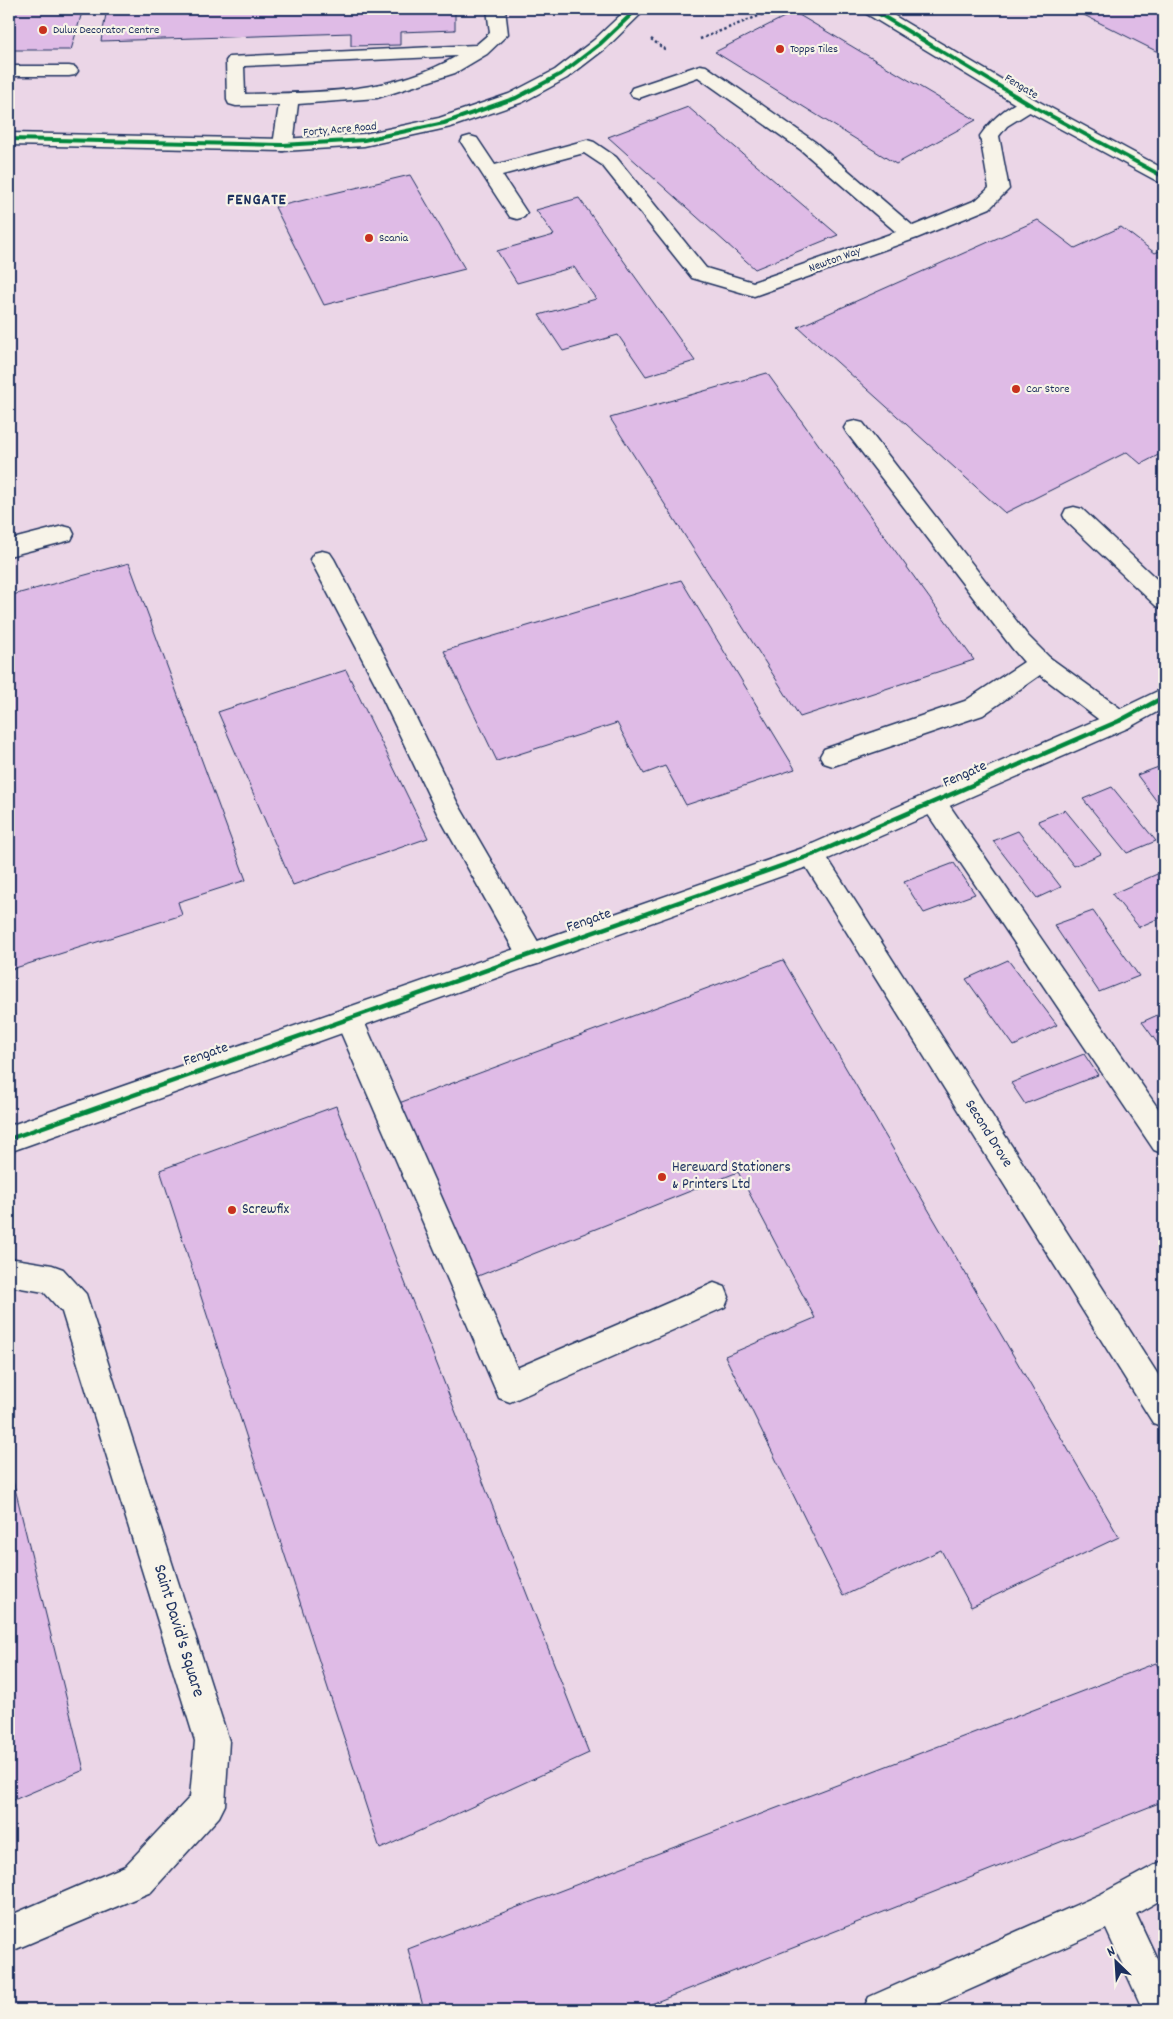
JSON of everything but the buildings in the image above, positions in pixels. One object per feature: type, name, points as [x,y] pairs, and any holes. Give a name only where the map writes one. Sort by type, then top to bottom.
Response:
[{"type":"street","points":[[481,50],[235,61],[236,100],[377,92],[449,69],[481,50],[499,34],[496,9]]},
{"type":"street","name":"Forty Acre Road","points":[[9,139],[283,145],[364,140],[444,124],[516,98],[569,68],[600,44],[637,9]]},
{"type":"street","name":"Fengate","points":[[871,9],[1029,104],[1164,176]]},
{"type":"street","points":[[639,92],[700,70],[808,146],[910,234]]},
{"type":"street","points":[[9,71],[69,71]]},
{"type":"street","points":[[283,145],[289,98]]},
{"type":"street","name":"Newton Way","points":[[490,172],[587,146],[609,161],[699,272],[754,289],[910,234],[983,204],[999,189],[989,136],[1000,122],[1029,104]]},
{"type":"street","points":[[470,142],[517,213]]},
{"type":"street","points":[[855,428],[1020,642],[1040,663],[1119,721]]},
{"type":"street","points":[[1074,515],[1164,600]]},
{"type":"street","points":[[9,548],[63,534]]},
{"type":"street","points":[[322,559],[388,685],[446,806],[531,954]]},
{"type":"street","points":[[833,756],[974,708],[1040,663]]},
{"type":"street","name":"Fengate","points":[[9,1139],[812,855],[1119,721],[1164,697]]},
{"type":"street","points":[[934,803],[1164,1141]]},
{"type":"street","name":"Second Drove","points":[[812,855],[1164,1412]]},
{"type":"street","points":[[348,1019],[510,1387],[714,1297]]},
{"type":"street","name":"Saint David's Square","points":[[9,1272],[52,1279],[75,1304],[212,1741],[207,1805],[138,1879],[9,1934]]},
{"type":"street","points":[[882,2010],[1114,1907],[1164,1878]]},
{"type":"street","points":[[1114,1907],[1162,2010]]},
{"type":"path","points":[[696,41],[776,9]]},
{"type":"shaded area","points":[[9,9],[1164,9],[1164,2010],[9,2010]]},
{"type":"cycle path","points":[[9,139],[283,145],[364,140],[444,123],[516,98],[561,74],[600,44],[637,9]]},
{"type":"cycle path","points":[[871,9],[1029,104],[1164,177]]},
{"type":"cycle path","points":[[9,1139],[812,855],[1119,721],[1164,697]]},
{"type":"place","name":"Dulux Decorator Centre","points":[[43,30]]},
{"type":"place","name":"Topps Tiles","points":[[780,49]]},
{"type":"place","name":"Scania","points":[[369,238]]},
{"type":"place","name":"Car Store","points":[[1016,389]]},
{"type":"place","name":"Hereward Stationers & Printers Ltd","points":[[662,1177]]},
{"type":"place","name":"Screwfix","points":[[232,1210]]},
{"type":"district","name":"FENGATE","points":[[257,200]]}]
